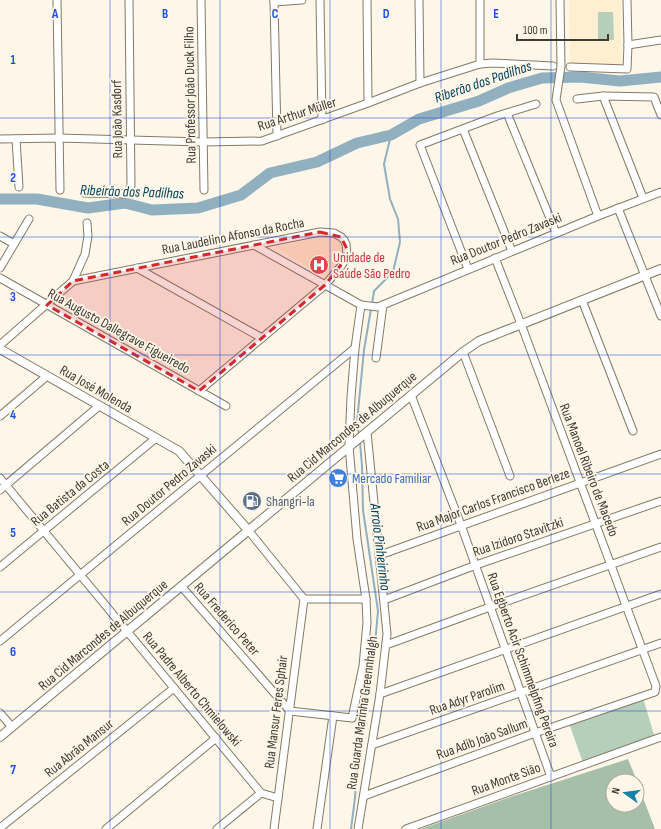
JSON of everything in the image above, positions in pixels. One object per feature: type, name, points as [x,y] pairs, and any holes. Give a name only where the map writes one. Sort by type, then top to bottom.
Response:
[{"type":"street","points":[[57,0],[60,190]]},
{"type":"street","name":"Rua João Kasdorf","points":[[84,193],[125,194],[131,186],[129,0]]},
{"type":"street","name":"Rua Professor João Duck Filho","points":[[201,0],[204,190]]},
{"type":"street","points":[[277,136],[274,1],[302,0]]},
{"type":"street","points":[[320,0],[322,120]]},
{"type":"street","points":[[367,0],[368,103]]},
{"type":"street","points":[[419,0],[420,83]]},
{"type":"street","points":[[480,0],[480,64]]},
{"type":"street","points":[[560,0],[561,67],[556,100],[598,216]]},
{"type":"street","points":[[570,67],[627,69],[627,0]]},
{"type":"street","points":[[628,45],[661,40]]},
{"type":"street","name":"Rua Arthur Müller","points":[[0,139],[59,138],[203,142],[262,141],[420,83],[480,64],[493,63],[553,66]]},
{"type":"street","points":[[603,96],[643,198]]},
{"type":"street","points":[[577,99],[603,96],[654,97],[661,115]]},
{"type":"street","points":[[468,269],[420,145],[536,104]]},
{"type":"street","points":[[507,113],[556,233]]},
{"type":"street","points":[[463,129],[512,251]]},
{"type":"street","points":[[16,139],[19,187]]},
{"type":"street","name":"Rua Doutor Pedro Zavaski","points":[[364,306],[380,306],[556,233],[661,192]]},
{"type":"street","points":[[618,208],[661,316]]},
{"type":"street","points":[[0,268],[29,218]]},
{"type":"street","points":[[0,345],[73,281],[85,254],[88,236],[87,223]]},
{"type":"street","name":"Rua Laudelino Afonso da Rocha","points":[[73,281],[320,232],[329,232],[341,237],[346,244],[347,255],[342,265],[325,285],[199,391]]},
{"type":"street","points":[[0,236],[14,244]]},
{"type":"street","points":[[254,245],[364,306]]},
{"type":"street","name":"Rua Manoel Ribeiro de Macedo","points":[[495,258],[643,649],[656,686],[655,692]]},
{"type":"street","points":[[137,268],[262,338]]},
{"type":"street","name":"Rua Cid Marcondes de Albuquerque","points":[[0,737],[463,352],[479,341],[661,269]]},
{"type":"street","name":"Rua Augusto Dallegrave Figueiredo","points":[[0,278],[226,406]]},
{"type":"street","points":[[582,300],[633,431]]},
{"type":"street","name":"Rua Guarda Marinha Greennhalgh","points":[[333,716],[352,718],[363,666],[367,623],[366,599],[357,539],[351,445],[351,397],[355,348],[364,306]]},
{"type":"street","points":[[376,358],[380,306]]},
{"type":"street","name":"Rua Doutor Pedro Zavaski","points":[[0,642],[355,348]]},
{"type":"street","name":"Rua José Molenda","points":[[0,349],[179,451],[200,476]]},
{"type":"street","points":[[463,352],[510,476]]},
{"type":"street","points":[[0,416],[47,376]]},
{"type":"street","name":"Rua Egberto Acir Schimmelpfing Pereira","points":[[411,395],[461,525],[551,777]]},
{"type":"street","points":[[3,487],[99,406]]},
{"type":"street","name":"Rua Guarda Marinha Greennhalgh","points":[[358,829],[380,694],[387,634],[380,555],[366,433]]},
{"type":"street","name":"Rua Batista da Costa","points":[[0,567],[156,438]]},
{"type":"street","name":"Rua Major Carlos Francisco Berleze","points":[[380,555],[661,454]]},
{"type":"street","points":[[200,476],[248,530],[304,598],[366,599]]},
{"type":"street","name":"Rua Padre Alberto Chmielowski","points":[[0,478],[3,487],[44,531],[261,793]]},
{"type":"street","name":"Rua Izidoro Stavitzki","points":[[384,600],[661,501]]},
{"type":"street","points":[[386,645],[661,547]]},
{"type":"street","name":"Rua Frederico Peter","points":[[181,586],[290,711]]},
{"type":"street","points":[[380,694],[661,594]]},
{"type":"street","name":"Rua Mansur Feres Sphair","points":[[274,829],[304,598]]},
{"type":"street","name":"Rua Adyr Parolim","points":[[372,745],[661,643]]},
{"type":"street","name":"Rua Abrão Mansur","points":[[0,828],[174,688]]},
{"type":"street","name":"Rua Adib João Sallum","points":[[364,796],[535,733],[655,692]]},
{"type":"street","points":[[290,711],[333,716],[318,829]]},
{"type":"street","points":[[0,713],[12,727]]},
{"type":"street","points":[[106,829],[216,738]]},
{"type":"street","name":"Rua Monte Sião","points":[[406,829],[661,738]]},
{"type":"street","points":[[217,829],[261,793],[278,798]]},
{"type":"highlighted area","points":[[320,232],[341,237],[347,249],[345,260],[325,285],[199,391],[47,305],[73,281]]},
{"type":"shaded area","points":[[569,0],[621,0],[622,67],[570,66]]},
{"type":"shaded area","name":"Unidade de Saúde São Pedro","points":[[329,236],[339,242],[343,254],[324,277],[276,247]]},
{"type":"green space","points":[[598,12],[613,12],[614,40],[598,40]]},
{"type":"green space","points":[[643,698],[655,738],[583,763],[569,723]]},
{"type":"green space","points":[[628,759],[634,773],[605,773],[605,813],[645,813],[645,803],[655,829],[421,829],[513,796]]},
{"type":"waterway","name":"Ribeirão dos Padilhas","points":[[0,199],[37,199],[88,208],[125,203],[152,210],[198,208],[241,195],[270,173],[317,162],[357,143],[391,135],[419,119],[479,101],[508,88],[542,78],[580,77],[620,81],[661,77]]},
{"type":"waterway","name":"Arroio Pinheirinho","points":[[372,304],[374,291],[393,272],[400,242],[398,219],[390,199],[384,164],[391,135]]},
{"type":"waterway","name":"Arroio Pinheirinho","points":[[359,435],[357,422],[364,350],[371,309]]},
{"type":"waterway","name":"Arroio Pinheirinho","points":[[351,829],[355,798],[360,722],[374,655],[378,611],[363,510],[360,442]]},
{"type":"place","name":"Unidade de Saúde São Pedro","points":[[319,265]]},
{"type":"place","name":"Mercado Familiar","points":[[338,478]]},
{"type":"place","name":"Shangri-la","points":[[252,501]]},
{"type":"water label","name":"Riberão dos Padilhas","points":[[483,82]]}]
